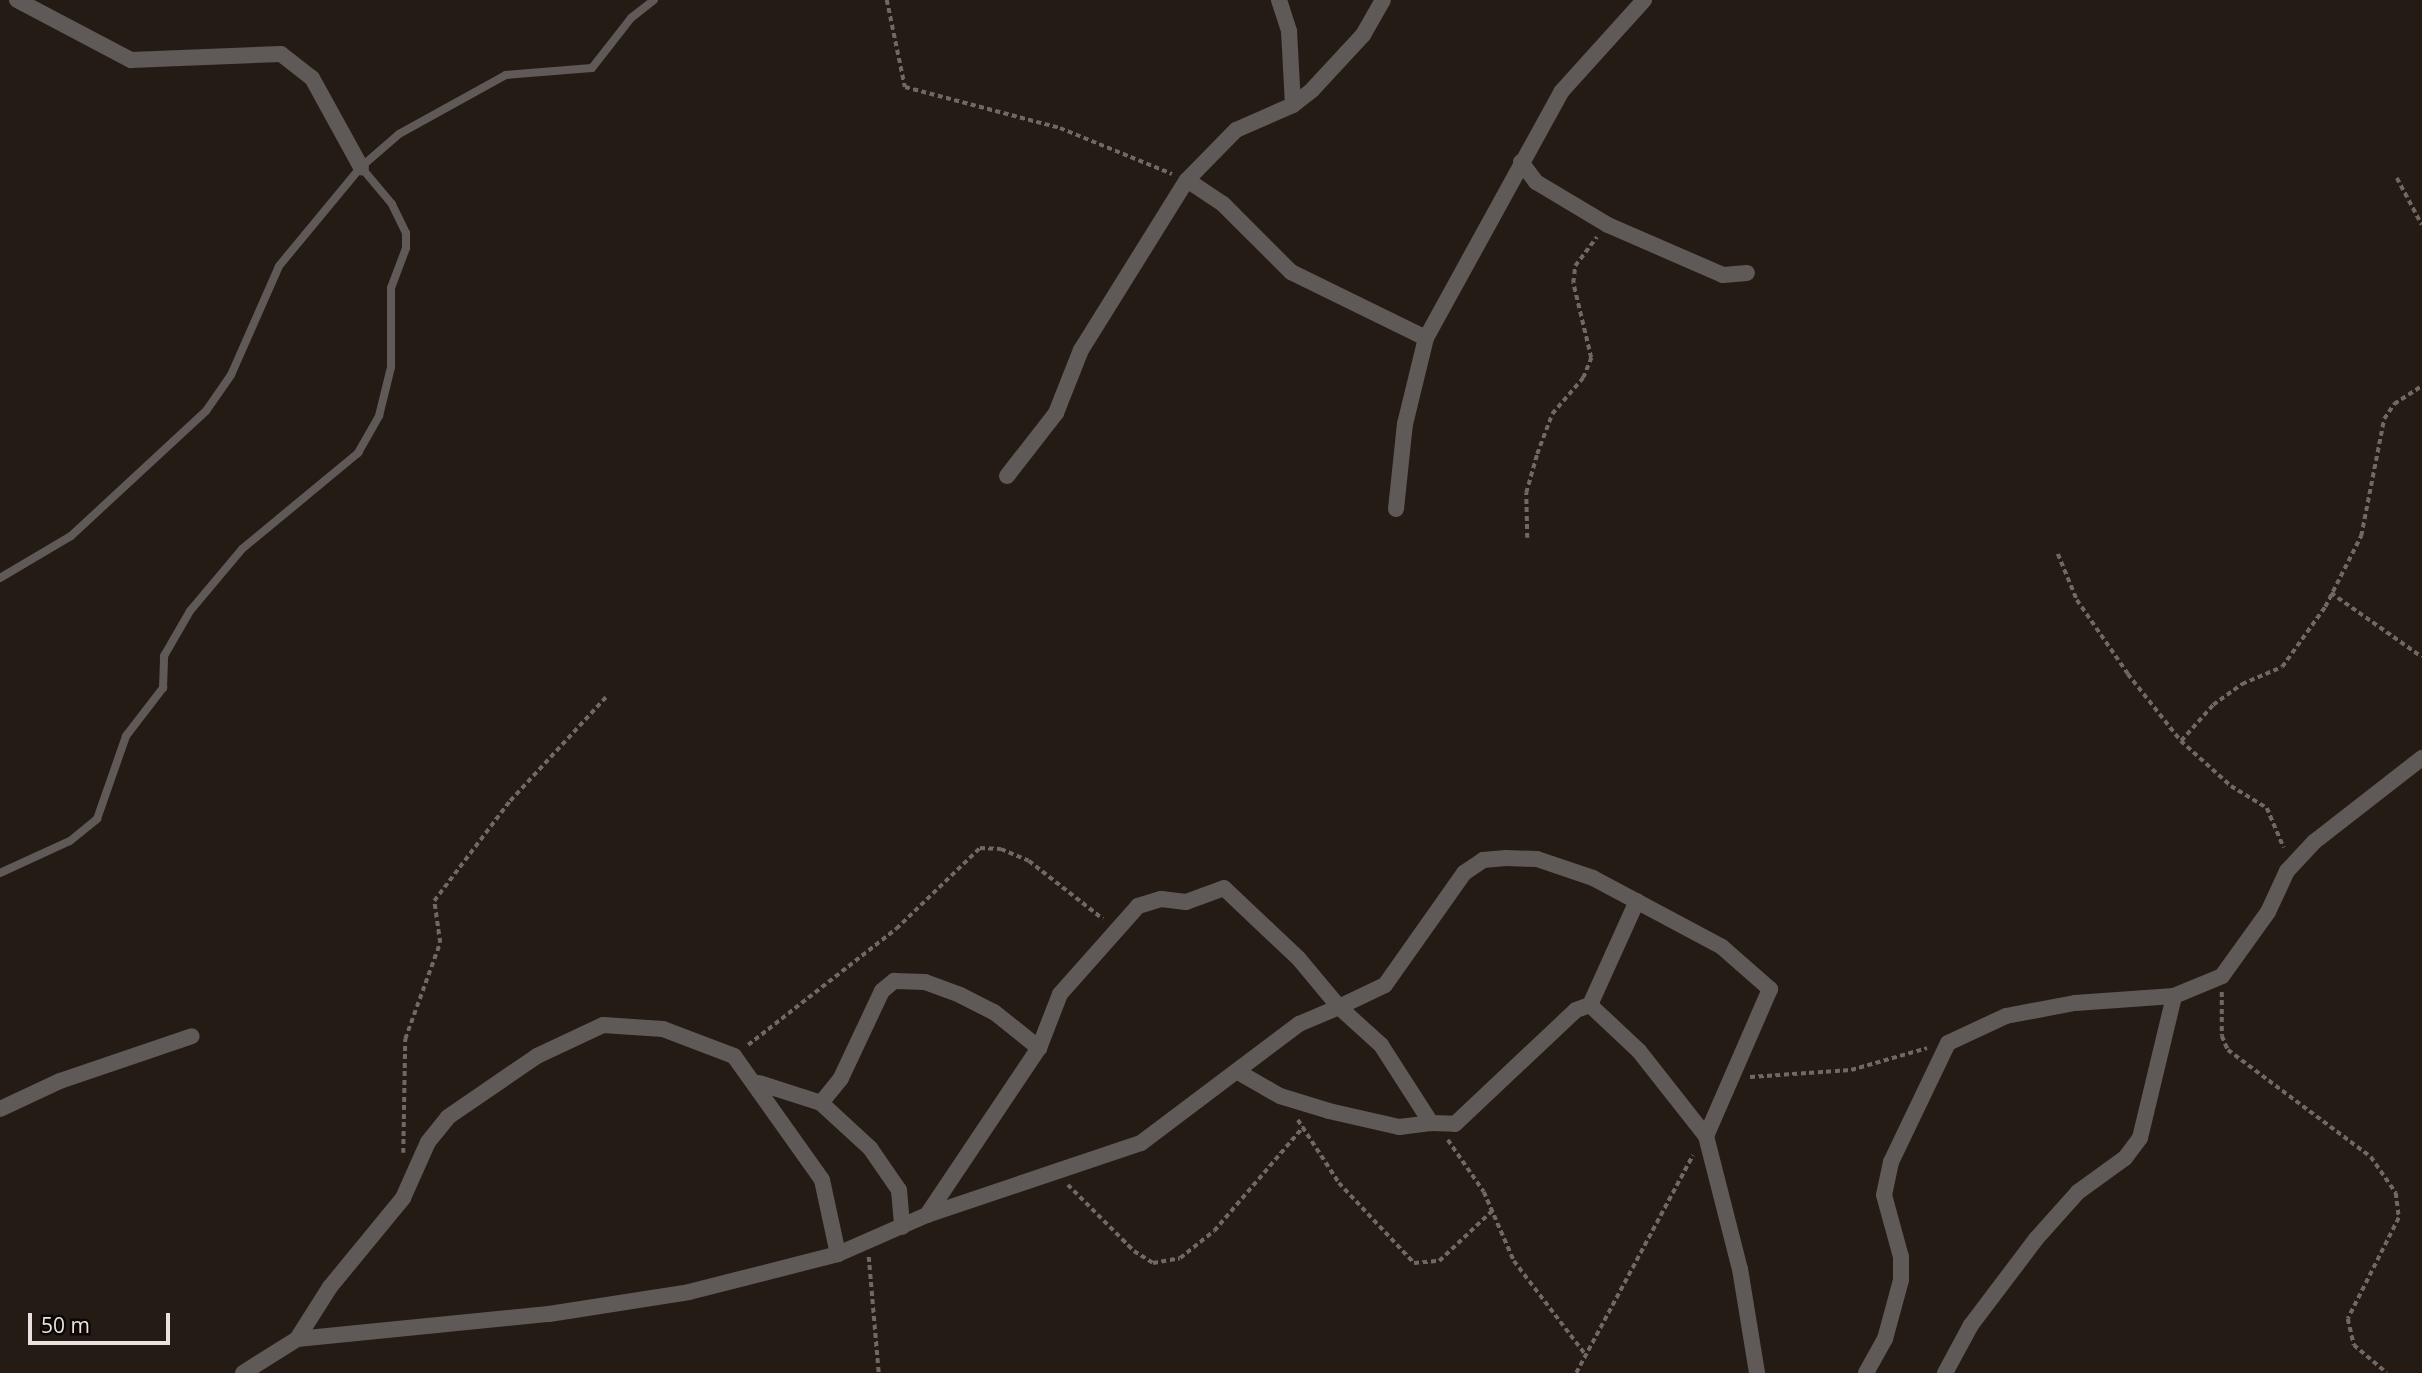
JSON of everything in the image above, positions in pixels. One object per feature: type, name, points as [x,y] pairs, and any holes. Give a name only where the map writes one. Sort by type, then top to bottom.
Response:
[{"type":"street","points":[[17,0],[131,61],[281,54],[312,78],[361,167]]},
{"type":"street","points":[[1279,0],[1289,32],[1293,105]]},
{"type":"street","points":[[1007,476],[1056,413],[1081,350],[1186,180],[1236,130],[1293,105],[1363,35],[1383,0]]},
{"type":"street","points":[[1396,509],[1405,424],[1426,338],[1561,92],[1644,0]]},
{"type":"street","points":[[1521,162],[1536,183],[1608,225],[1724,275],[1747,273]]},
{"type":"street","points":[[1186,180],[1223,204],[1291,272],[1426,338]]},
{"type":"street","points":[[1866,1373],[1888,1330],[1900,1280],[1901,1257],[1884,1195],[1891,1163],[1948,1043],[2006,1016],[2075,1003],[2174,996],[2222,976],[2268,912],[2287,871],[2314,842],[2422,758]]},
{"type":"street","points":[[297,1339],[562,1312],[689,1292],[838,1254],[869,1243],[927,1214],[1056,1174],[1141,1143],[1240,1073],[1299,1024],[1385,985],[1464,873],[1483,860],[1537,859],[1569,867],[1722,947],[1770,989],[1727,1081],[1706,1136]]},
{"type":"street","points":[[927,1214],[1039,1048],[1060,994],[1115,930],[1150,900],[1186,902],[1224,888],[1299,959],[1339,1007],[1381,1045],[1435,1125]]},
{"type":"street","points":[[1240,1073],[1280,1096],[1387,1125],[1435,1125],[1471,1112],[1576,1010],[1590,1005],[1637,901]]},
{"type":"street","points":[[821,1103],[841,1077],[883,991],[894,981],[925,982],[960,995],[994,1012],[1039,1048]]},
{"type":"street","points":[[1945,1373],[1971,1325],[2036,1239],[2078,1192],[2125,1158],[2140,1138],[2174,996]]},
{"type":"street","points":[[1590,1005],[1639,1051],[1706,1136],[1740,1269],[1757,1373]]},
{"type":"street","points":[[243,1373],[297,1339],[330,1287],[403,1198],[428,1142],[448,1117],[537,1056],[603,1025],[634,1023],[694,1038],[734,1056],[757,1082],[822,1180],[838,1254]]},
{"type":"street","points":[[0,1109],[60,1081],[192,1036]]},
{"type":"street","points":[[757,1082],[821,1103],[891,1172],[899,1191],[902,1227]]},
{"type":"lane","points":[[0,578],[71,536],[206,411],[231,375],[279,266],[361,167],[399,134],[506,75],[592,68],[631,18],[654,0]]},
{"type":"lane","points":[[0,873],[70,841],[97,818],[126,736],[163,688],[164,656],[190,611],[242,549],[358,453],[379,416],[391,366],[391,288],[406,247],[406,233],[392,204],[361,167]]},
{"type":"path","points":[[887,0],[905,87],[1059,128],[1186,180]]},
{"type":"path","points":[[2397,178],[2422,225]]},
{"type":"path","points":[[1527,538],[1526,494],[1536,454],[1552,414],[1583,378],[1591,358],[1573,300],[1575,266],[1608,225]]},
{"type":"path","points":[[2181,741],[2213,705],[2242,684],[2267,678],[2282,667],[2331,593],[2361,536],[2384,419],[2394,404],[2422,386]]},
{"type":"path","points":[[2058,554],[2077,600],[2181,741],[2231,786],[2267,808],[2278,824],[2287,871]]},
{"type":"path","points":[[2331,593],[2422,657]]},
{"type":"path","points":[[403,1161],[405,1039],[440,943],[434,901],[510,801],[606,697]]},
{"type":"path","points":[[734,1056],[896,929],[980,848],[1001,849],[1029,860],[1115,930]]},
{"type":"path","points":[[2222,976],[2222,1037],[2228,1050],[2371,1157],[2396,1193],[2399,1218],[2348,1319],[2354,1345],[2386,1373]]},
{"type":"path","points":[[1727,1081],[1851,1070],[1948,1043]]},
{"type":"path","points":[[1280,1096],[1339,1184],[1414,1263],[1439,1261],[1493,1210]]},
{"type":"path","points":[[1435,1125],[1493,1210],[1514,1261],[1585,1354]]},
{"type":"path","points":[[1056,1174],[1134,1251],[1153,1263],[1180,1258],[1214,1231],[1303,1127]]},
{"type":"path","points":[[1576,1373],[1706,1136]]},
{"type":"path","points":[[869,1243],[879,1373]]}]
